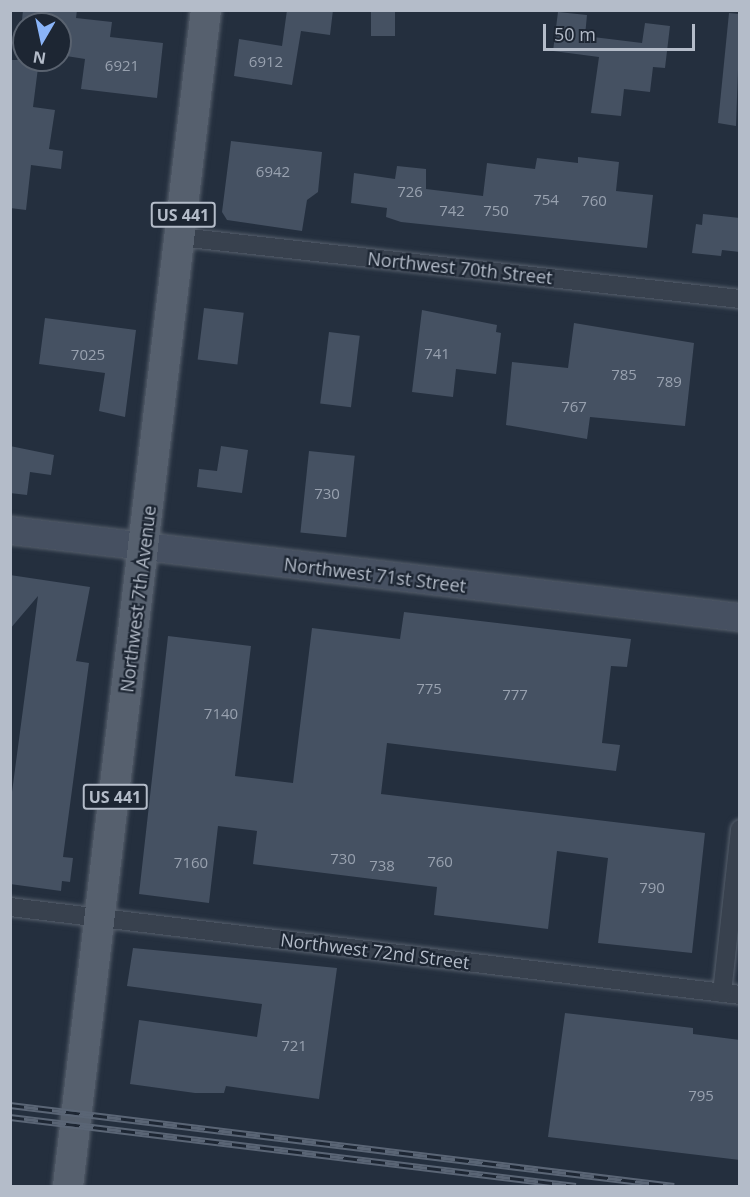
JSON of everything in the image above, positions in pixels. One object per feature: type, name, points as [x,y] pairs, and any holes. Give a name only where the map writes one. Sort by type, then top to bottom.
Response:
[{"type":"main road","name":"Northwest 7th Avenue","points":[[68,1186],[206,10]]},
{"type":"street","name":"Northwest 70th Street","points":[[180,237],[740,299]]},
{"type":"street","name":"Northwest 71st Street","points":[[10,530],[144,549],[740,617]]},
{"type":"street","points":[[731,994],[740,829]]},
{"type":"street","name":"Northwest 72nd Street","points":[[10,907],[731,994]]},
{"type":"building","points":[[23,10],[77,10],[76,18],[112,22],[110,37],[163,43],[157,98],[81,89],[85,59],[72,57],[72,12],[23,12]]},
{"type":"building","points":[[287,10],[333,10],[330,35],[301,31],[292,85],[234,76],[239,39],[282,46]]},
{"type":"building","points":[[371,10],[395,10],[395,36],[371,36]]},
{"type":"building","points":[[558,12],[587,15],[585,36],[642,43],[645,23],[670,26],[665,68],[653,67],[650,92],[624,89],[621,116],[591,113],[599,57],[553,51]]},
{"type":"building","points":[[729,13],[740,14],[736,126],[718,123]]},
{"type":"building","points":[[10,60],[12,60],[12,72],[37,72],[33,107],[55,110],[49,149],[63,151],[61,169],[31,165],[26,210],[10,208]]},
{"type":"building","points":[[231,141],[322,152],[318,192],[307,200],[302,231],[227,220],[222,212]]},
{"type":"building","points":[[578,157],[619,162],[616,191],[653,195],[647,248],[401,222],[386,217],[387,208],[351,203],[354,173],[395,179],[397,166],[426,169],[426,189],[483,196],[487,163],[535,169],[537,158],[578,163]]},
{"type":"building","points":[[703,214],[740,218],[740,252],[722,250],[721,256],[692,253],[696,224],[702,225]]},
{"type":"building","points":[[204,308],[244,313],[237,364],[198,360]]},
{"type":"building","points":[[422,310],[497,325],[496,332],[501,333],[496,374],[456,369],[453,397],[412,392]]},
{"type":"building","points":[[45,318],[136,330],[125,417],[99,411],[105,373],[39,364]]},
{"type":"building","points":[[574,323],[694,343],[685,426],[590,417],[587,439],[506,425],[512,362],[568,368]]},
{"type":"building","points":[[329,332],[360,336],[351,407],[320,403]]},
{"type":"building","points":[[10,446],[54,455],[51,475],[30,472],[27,495],[10,493]]},
{"type":"building","points":[[221,446],[248,450],[242,493],[197,487],[199,469],[217,471]]},
{"type":"building","points":[[309,451],[355,456],[346,537],[300,533]]},
{"type":"building","points":[[10,575],[90,587],[76,661],[89,663],[63,857],[73,858],[70,882],[62,881],[61,891],[10,884],[10,807],[38,596],[10,629]]},
{"type":"building","points":[[404,612],[631,639],[627,667],[611,666],[602,743],[620,745],[616,771],[387,743],[381,794],[705,833],[692,953],[598,943],[608,858],[557,851],[548,929],[434,915],[437,887],[253,864],[257,831],[218,826],[209,903],[139,894],[168,636],[251,646],[235,776],[293,783],[312,628],[400,639]]},
{"type":"building","points":[[133,948],[337,968],[319,1099],[226,1086],[224,1093],[195,1093],[130,1084],[139,1020],[257,1037],[262,1004],[127,986]]},
{"type":"building","points":[[565,1013],[693,1028],[693,1034],[740,1040],[740,1160],[548,1137]]},
{"type":"railway","points":[[10,1105],[674,1186]]},
{"type":"railway","points":[[10,1117],[576,1186]]}]
